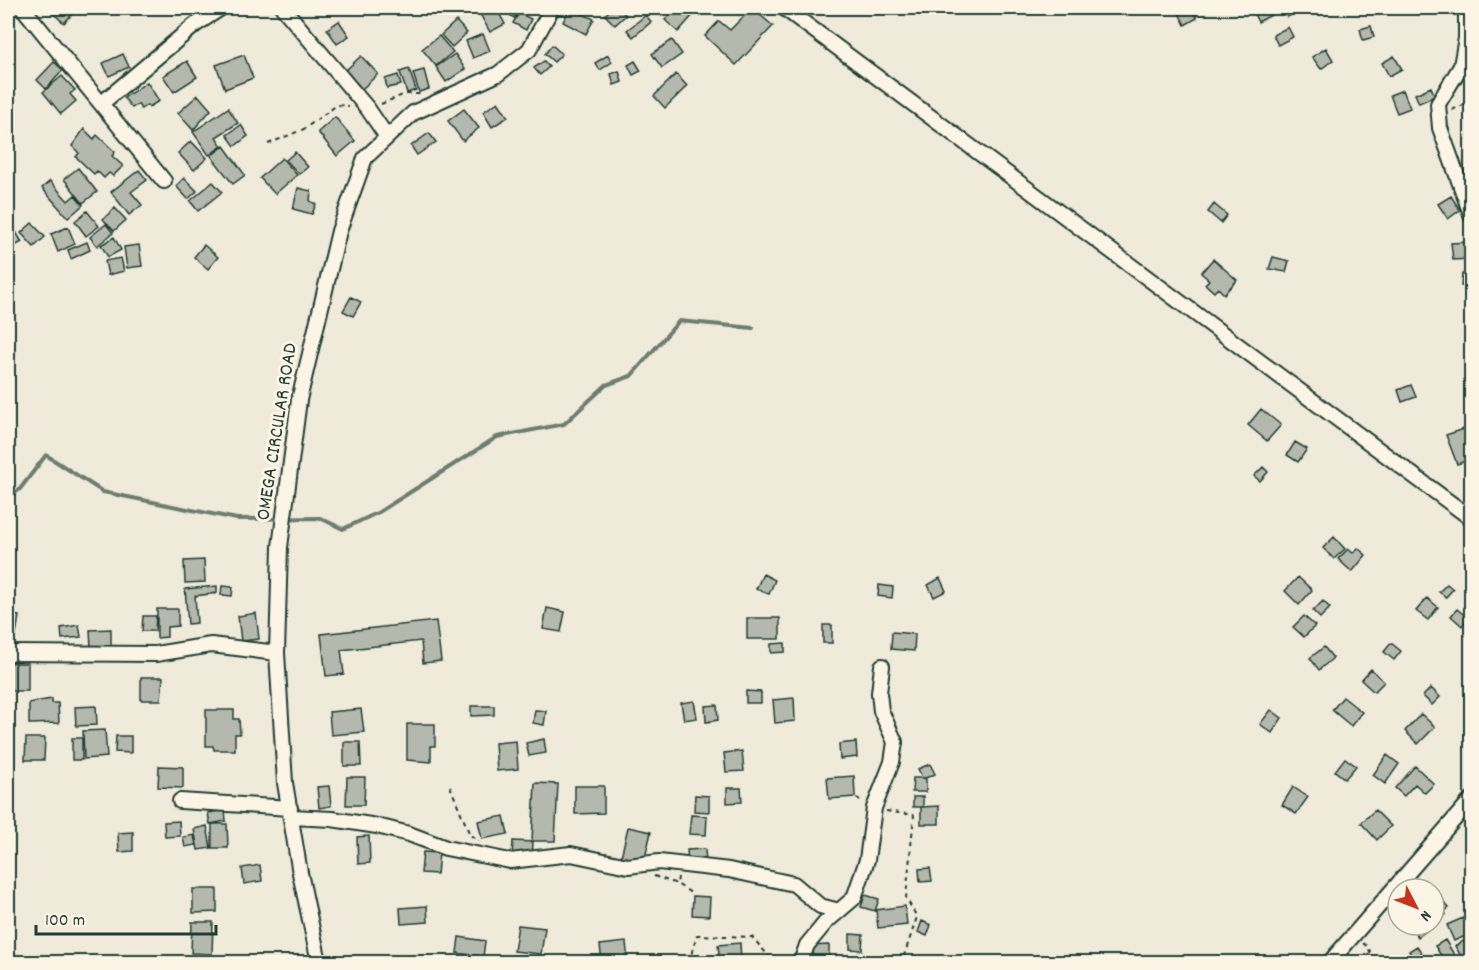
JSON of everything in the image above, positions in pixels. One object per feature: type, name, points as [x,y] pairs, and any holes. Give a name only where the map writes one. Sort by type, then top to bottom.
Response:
[{"type":"street","points":[[23,8],[164,181]]},
{"type":"street","points":[[102,103],[195,25],[221,8]]},
{"type":"street","points":[[284,8],[368,109],[387,137]]},
{"type":"street","name":"OMEGA CIRCULAR ROAD","points":[[319,963],[300,873],[284,773],[277,652],[280,547],[299,400],[339,231],[365,158],[413,113],[498,74],[529,50],[552,8]]},
{"type":"street","points":[[784,8],[1472,519]]},
{"type":"street","points":[[1466,8],[1466,38],[1461,66],[1438,104],[1440,128],[1472,217]]},
{"type":"street","points":[[8,653],[156,654],[211,645],[277,652]]},
{"type":"street","points":[[801,963],[807,945],[854,898],[867,860],[874,808],[892,762],[895,742],[881,711],[879,693],[882,666]]},
{"type":"street","points":[[1330,963],[1472,799]]},
{"type":"street","points":[[180,801],[291,813],[377,826],[409,834],[446,848],[510,861],[571,854],[628,866],[659,862],[729,870],[794,884],[820,906],[839,911]]},
{"type":"path","points":[[1439,116],[1472,101]]},
{"type":"path","points":[[450,786],[470,835],[486,845]]},
{"type":"path","points":[[902,963],[917,917],[906,898],[914,815]]},
{"type":"path","points":[[681,866],[676,884],[691,893]]},
{"type":"path","points":[[1354,935],[1369,948],[1372,963]]},
{"type":"path","points":[[689,963],[697,936],[752,937],[774,963]]},
{"type":"building","points":[[47,8],[78,8],[64,23]]},
{"type":"building","points":[[496,8],[505,24],[490,32],[480,14]]},
{"type":"building","points":[[500,8],[521,8],[514,18]]},
{"type":"building","points":[[570,8],[594,19],[586,34],[563,22]]},
{"type":"building","points":[[612,8],[618,8],[626,15],[615,25],[605,15]]},
{"type":"building","points":[[676,8],[687,8],[694,14],[678,32],[665,20]]},
{"type":"building","points":[[752,8],[773,26],[736,65],[705,36],[719,21],[730,30]]},
{"type":"building","points":[[1192,8],[1197,18],[1185,25],[1177,9]]},
{"type":"building","points":[[1251,8],[1277,8],[1279,11],[1258,22]]},
{"type":"building","points":[[1282,8],[1306,8],[1287,17]]},
{"type":"building","points":[[519,13],[531,19],[526,30],[513,23]]},
{"type":"building","points":[[646,15],[651,22],[633,37],[627,30]]},
{"type":"building","points":[[339,21],[349,36],[337,44],[327,29]]},
{"type":"building","points":[[456,21],[467,33],[452,47],[441,35]]},
{"type":"building","points":[[1371,26],[1374,37],[1363,40],[1360,29]]},
{"type":"building","points":[[1288,27],[1293,37],[1278,45],[1273,35]]},
{"type":"building","points":[[483,34],[490,51],[473,58],[466,41]]},
{"type":"building","points":[[439,36],[453,52],[436,66],[422,49]]},
{"type":"building","points":[[672,40],[682,54],[662,68],[652,54]]},
{"type":"building","points":[[552,45],[562,54],[554,62],[545,54]]},
{"type":"building","points":[[1326,48],[1333,60],[1321,69],[1312,57]]},
{"type":"building","points":[[123,54],[129,67],[109,76],[103,63]]},
{"type":"building","points":[[455,54],[465,69],[446,82],[436,67]]},
{"type":"building","points":[[244,55],[253,78],[225,89],[216,65]]},
{"type":"building","points":[[608,55],[612,62],[600,70],[595,63]]},
{"type":"building","points":[[361,56],[378,74],[362,89],[345,71]]},
{"type":"building","points":[[1394,56],[1402,69],[1389,76],[1382,63]]},
{"type":"building","points":[[187,61],[197,77],[174,92],[163,76]]},
{"type":"building","points":[[544,61],[549,67],[540,75],[534,68]]},
{"type":"building","points":[[635,61],[641,71],[633,75],[628,65]]},
{"type":"building","points":[[54,62],[63,70],[46,89],[37,80]]},
{"type":"building","points":[[409,69],[416,90],[407,93],[400,72]]},
{"type":"building","points":[[424,70],[429,89],[419,92],[413,73]]},
{"type":"building","points":[[619,71],[622,82],[614,85],[611,74]]},
{"type":"building","points":[[676,74],[687,86],[665,108],[654,96]]},
{"type":"building","points":[[398,75],[401,85],[387,88],[385,79]]},
{"type":"building","points":[[62,76],[75,90],[70,94],[76,101],[61,114],[43,92]]},
{"type":"building","points":[[147,82],[159,101],[149,107],[147,105],[141,109],[138,104],[132,108],[124,98]]},
{"type":"building","points":[[1431,87],[1435,96],[1419,103],[1415,94]]},
{"type":"building","points":[[1403,90],[1410,108],[1397,113],[1390,95]]},
{"type":"building","points":[[198,95],[211,110],[193,130],[178,113]]},
{"type":"building","points":[[498,102],[508,117],[492,127],[483,112]]},
{"type":"building","points":[[228,108],[238,123],[216,137],[222,146],[209,155],[193,132]]},
{"type":"building","points":[[464,109],[479,128],[463,141],[448,121]]},
{"type":"building","points":[[335,117],[355,141],[337,156],[318,132]]},
{"type":"building","points":[[241,125],[248,136],[235,146],[227,135]]},
{"type":"building","points":[[84,129],[94,139],[97,135],[115,152],[112,156],[123,166],[113,176],[109,173],[104,178],[97,171],[94,174],[76,157],[79,153],[72,146]]},
{"type":"building","points":[[429,133],[436,142],[417,155],[411,146]]},
{"type":"building","points":[[191,141],[207,158],[194,170],[178,153]]},
{"type":"building","points":[[224,146],[245,175],[233,184],[211,156]]},
{"type":"building","points":[[295,152],[308,167],[299,174],[286,160]]},
{"type":"building","points":[[282,158],[297,175],[275,194],[260,178]]},
{"type":"building","points":[[78,168],[97,192],[83,203],[64,179]]},
{"type":"building","points":[[139,170],[147,180],[131,192],[142,205],[129,215],[111,192]]},
{"type":"building","points":[[184,178],[197,191],[188,199],[176,186]]},
{"type":"building","points":[[50,181],[68,201],[75,195],[83,205],[68,218],[42,188]]},
{"type":"building","points":[[213,182],[222,192],[198,211],[190,201]]},
{"type":"building","points":[[298,188],[311,191],[310,201],[316,204],[312,214],[293,209]]},
{"type":"building","points":[[1451,196],[1460,210],[1448,219],[1438,204]]},
{"type":"building","points":[[1214,204],[1227,215],[1221,223],[1208,212]]},
{"type":"building","points":[[115,208],[126,220],[114,231],[103,219]]},
{"type":"building","points":[[87,211],[99,226],[86,236],[75,221]]},
{"type":"building","points":[[32,223],[45,237],[34,247],[21,233]]},
{"type":"building","points":[[11,224],[22,242],[8,250],[8,226]]},
{"type":"building","points":[[106,224],[113,233],[97,246],[90,237]]},
{"type":"building","points":[[68,227],[75,244],[58,252],[51,234]]},
{"type":"building","points":[[114,237],[121,250],[108,257],[101,245]]},
{"type":"building","points":[[87,242],[90,250],[71,259],[68,250]]},
{"type":"building","points":[[1468,242],[1469,259],[1453,260],[1451,243]]},
{"type":"building","points":[[139,245],[142,266],[127,268],[124,247]]},
{"type":"building","points":[[204,245],[218,257],[208,269],[194,257]]},
{"type":"building","points":[[1273,257],[1289,261],[1286,272],[1269,269]]},
{"type":"building","points":[[121,258],[124,271],[108,275],[105,261]]},
{"type":"building","points":[[1213,259],[1237,280],[1224,294],[1218,288],[1214,292],[1205,284],[1209,280],[1201,273]]},
{"type":"building","points":[[1462,274],[1472,275],[1472,287],[1461,286]]},
{"type":"building","points":[[351,297],[361,302],[353,316],[343,311]]},
{"type":"building","points":[[1411,385],[1416,397],[1402,402],[1398,390]]},
{"type":"building","points":[[1261,409],[1281,425],[1267,441],[1248,425]]},
{"type":"building","points":[[1467,428],[1472,441],[1472,459],[1457,464],[1446,435]]},
{"type":"building","points":[[1295,442],[1307,449],[1298,462],[1287,455]]},
{"type":"building","points":[[1263,467],[1268,472],[1260,481],[1254,476]]},
{"type":"building","points":[[1334,537],[1345,549],[1334,559],[1323,548]]},
{"type":"building","points":[[1358,548],[1366,555],[1352,572],[1338,559],[1348,549],[1353,553]]},
{"type":"building","points":[[204,560],[205,582],[185,583],[184,561]]},
{"type":"building","points":[[763,574],[775,580],[769,594],[756,589]]},
{"type":"building","points":[[1298,577],[1312,590],[1299,605],[1285,591]]},
{"type":"building","points":[[940,578],[946,591],[934,597],[928,585]]},
{"type":"building","points":[[1447,584],[1453,589],[1446,597],[1439,592]]},
{"type":"building","points":[[879,585],[893,587],[892,598],[878,596]]},
{"type":"building","points":[[217,586],[217,593],[195,596],[197,623],[188,624],[185,589]]},
{"type":"building","points":[[222,586],[233,587],[232,596],[221,595]]},
{"type":"building","points":[[1427,598],[1438,607],[1428,620],[1416,611]]},
{"type":"building","points":[[1323,601],[1330,608],[1320,618],[1313,611]]},
{"type":"building","points":[[547,608],[565,612],[561,632],[543,629]]},
{"type":"building","points":[[157,609],[178,609],[178,626],[167,627],[167,637],[157,638]]},
{"type":"building","points":[[1457,609],[1468,618],[1462,626],[1451,616]]},
{"type":"building","points":[[256,613],[259,639],[241,641],[238,616]]},
{"type":"building","points":[[10,615],[19,616],[16,635],[8,634]]},
{"type":"building","points":[[143,616],[156,616],[155,631],[142,631]]},
{"type":"building","points":[[1304,616],[1315,626],[1304,637],[1293,627]]},
{"type":"building","points":[[747,618],[780,618],[780,639],[747,639]]},
{"type":"building","points":[[436,621],[441,661],[423,663],[421,641],[341,650],[344,674],[326,676],[321,634]]},
{"type":"building","points":[[79,625],[81,637],[62,639],[61,628]]},
{"type":"building","points":[[823,625],[832,625],[832,643],[823,643]]},
{"type":"building","points":[[111,629],[111,647],[91,647],[90,630]]},
{"type":"building","points":[[892,632],[915,634],[914,651],[891,649]]},
{"type":"building","points":[[785,643],[785,652],[771,653],[771,644]]},
{"type":"building","points":[[1391,643],[1401,651],[1394,660],[1384,652]]},
{"type":"building","points":[[1324,647],[1333,658],[1319,670],[1310,658]]},
{"type":"building","points":[[8,663],[28,663],[28,691],[8,691]]},
{"type":"building","points":[[1371,669],[1384,682],[1374,692],[1361,680]]},
{"type":"building","points":[[141,677],[163,677],[161,700],[141,700]]},
{"type":"building","points":[[1431,688],[1440,697],[1432,705],[1423,696]]},
{"type":"building","points":[[746,691],[761,692],[761,703],[746,703]]},
{"type":"building","points":[[1343,697],[1362,712],[1351,726],[1332,710]]},
{"type":"building","points":[[794,698],[795,721],[775,723],[773,700]]},
{"type":"building","points":[[52,699],[52,703],[58,703],[59,723],[29,724],[29,703]]},
{"type":"building","points":[[694,701],[697,718],[684,720],[681,703]]},
{"type":"building","points":[[717,705],[718,720],[706,722],[705,706]]},
{"type":"building","points":[[96,706],[97,725],[76,726],[75,707]]},
{"type":"building","points":[[471,706],[494,706],[494,715],[471,716]]},
{"type":"building","points":[[361,709],[364,732],[331,735],[329,712]]},
{"type":"building","points":[[206,710],[234,710],[234,719],[239,719],[240,734],[235,734],[235,750],[214,750],[213,746],[206,746]]},
{"type":"building","points":[[535,710],[546,711],[544,725],[533,723]]},
{"type":"building","points":[[1271,710],[1282,718],[1272,733],[1260,724]]},
{"type":"building","points":[[1421,714],[1435,727],[1418,744],[1405,731]]},
{"type":"building","points":[[407,724],[435,724],[435,746],[431,746],[431,762],[407,760]]},
{"type":"building","points":[[105,730],[107,757],[84,759],[83,731]]},
{"type":"building","points":[[116,736],[131,736],[131,753],[115,752]]},
{"type":"building","points":[[26,738],[45,738],[44,760],[25,760]]},
{"type":"building","points":[[72,738],[82,738],[82,760],[72,760]]},
{"type":"building","points":[[544,739],[546,753],[529,756],[526,743]]},
{"type":"building","points":[[516,741],[518,769],[497,771],[495,743]]},
{"type":"building","points":[[344,742],[360,742],[361,766],[344,766]]},
{"type":"building","points":[[856,742],[857,757],[840,759],[839,744]]},
{"type":"building","points":[[742,751],[744,771],[726,772],[724,753]]},
{"type":"building","points":[[1387,755],[1399,764],[1385,784],[1373,775]]},
{"type":"building","points":[[1345,758],[1356,766],[1345,779],[1335,771]]},
{"type":"building","points":[[930,764],[935,774],[923,779],[918,769]]},
{"type":"building","points":[[159,766],[183,767],[183,788],[158,787]]},
{"type":"building","points":[[1415,766],[1434,784],[1425,793],[1415,784],[1404,796],[1395,788]]},
{"type":"building","points":[[854,776],[855,797],[829,799],[827,778]]},
{"type":"building","points":[[347,777],[365,777],[364,805],[346,805]]},
{"type":"building","points":[[913,778],[926,778],[926,792],[912,792]]},
{"type":"building","points":[[535,783],[558,784],[555,841],[532,841]]},
{"type":"building","points":[[329,786],[331,806],[319,808],[317,787]]},
{"type":"building","points":[[575,786],[604,786],[604,813],[575,814]]},
{"type":"building","points":[[1293,787],[1308,797],[1296,814],[1282,805]]},
{"type":"building","points":[[727,788],[741,788],[742,802],[727,803]]},
{"type":"building","points":[[695,795],[709,796],[709,812],[694,811]]},
{"type":"building","points":[[913,797],[923,797],[923,807],[913,807]]},
{"type":"building","points":[[939,806],[939,824],[921,824],[921,807]]},
{"type":"building","points":[[225,810],[226,821],[210,824],[208,813]]},
{"type":"building","points":[[1375,810],[1391,826],[1377,840],[1361,823]]},
{"type":"building","points":[[691,815],[707,816],[706,835],[689,834]]},
{"type":"building","points":[[504,816],[508,834],[482,839],[478,821]]},
{"type":"building","points":[[179,821],[180,836],[165,837],[164,822]]},
{"type":"building","points":[[212,824],[227,824],[228,848],[212,848]]},
{"type":"building","points":[[207,826],[211,848],[198,850],[194,829]]},
{"type":"building","points":[[628,827],[651,832],[644,862],[621,857]]},
{"type":"building","points":[[133,832],[133,851],[119,852],[118,833]]},
{"type":"building","points":[[194,835],[196,845],[185,847],[183,837]]},
{"type":"building","points":[[369,836],[370,863],[358,864],[357,837]]},
{"type":"building","points":[[513,841],[533,842],[532,858],[512,857]]},
{"type":"building","points":[[705,849],[706,863],[688,864],[687,850]]},
{"type":"building","points":[[423,852],[439,853],[437,874],[421,873]]},
{"type":"building","points":[[260,865],[262,881],[244,884],[242,868]]},
{"type":"building","points":[[930,868],[932,881],[920,882],[919,869]]},
{"type":"building","points":[[193,889],[217,889],[217,912],[193,913]]},
{"type":"building","points":[[865,895],[879,899],[875,911],[861,907]]},
{"type":"building","points":[[693,896],[710,897],[709,916],[692,915]]},
{"type":"building","points":[[427,906],[428,922],[401,924],[400,908]]},
{"type":"building","points":[[905,906],[907,925],[878,928],[876,910]]},
{"type":"building","points":[[1463,918],[1470,934],[1454,941],[1447,925]]},
{"type":"building","points":[[922,921],[931,925],[927,936],[918,932]]},
{"type":"building","points":[[192,922],[213,922],[212,954],[191,953]]},
{"type":"building","points":[[518,925],[545,928],[541,954],[514,951]]},
{"type":"building","points":[[850,934],[863,935],[862,950],[850,949]]},
{"type":"building","points":[[1472,936],[1472,952],[1462,958],[1455,946]]},
{"type":"building","points":[[459,937],[485,941],[483,957],[457,953]]},
{"type":"building","points":[[1445,940],[1455,956],[1445,962],[1435,946]]},
{"type":"building","points":[[626,942],[628,962],[602,962],[600,945]]},
{"type":"building","points":[[740,943],[741,962],[720,962],[718,945]]},
{"type":"building","points":[[829,945],[829,962],[808,962],[808,946]]},
{"type":"building","points":[[1417,946],[1423,955],[1414,960],[1409,951]]},
{"type":"waterway","points":[[8,499],[20,489],[46,455],[103,492],[237,519],[320,518],[343,529],[379,512],[497,437],[564,424],[606,385],[631,376],[679,321],[753,328]]}]
